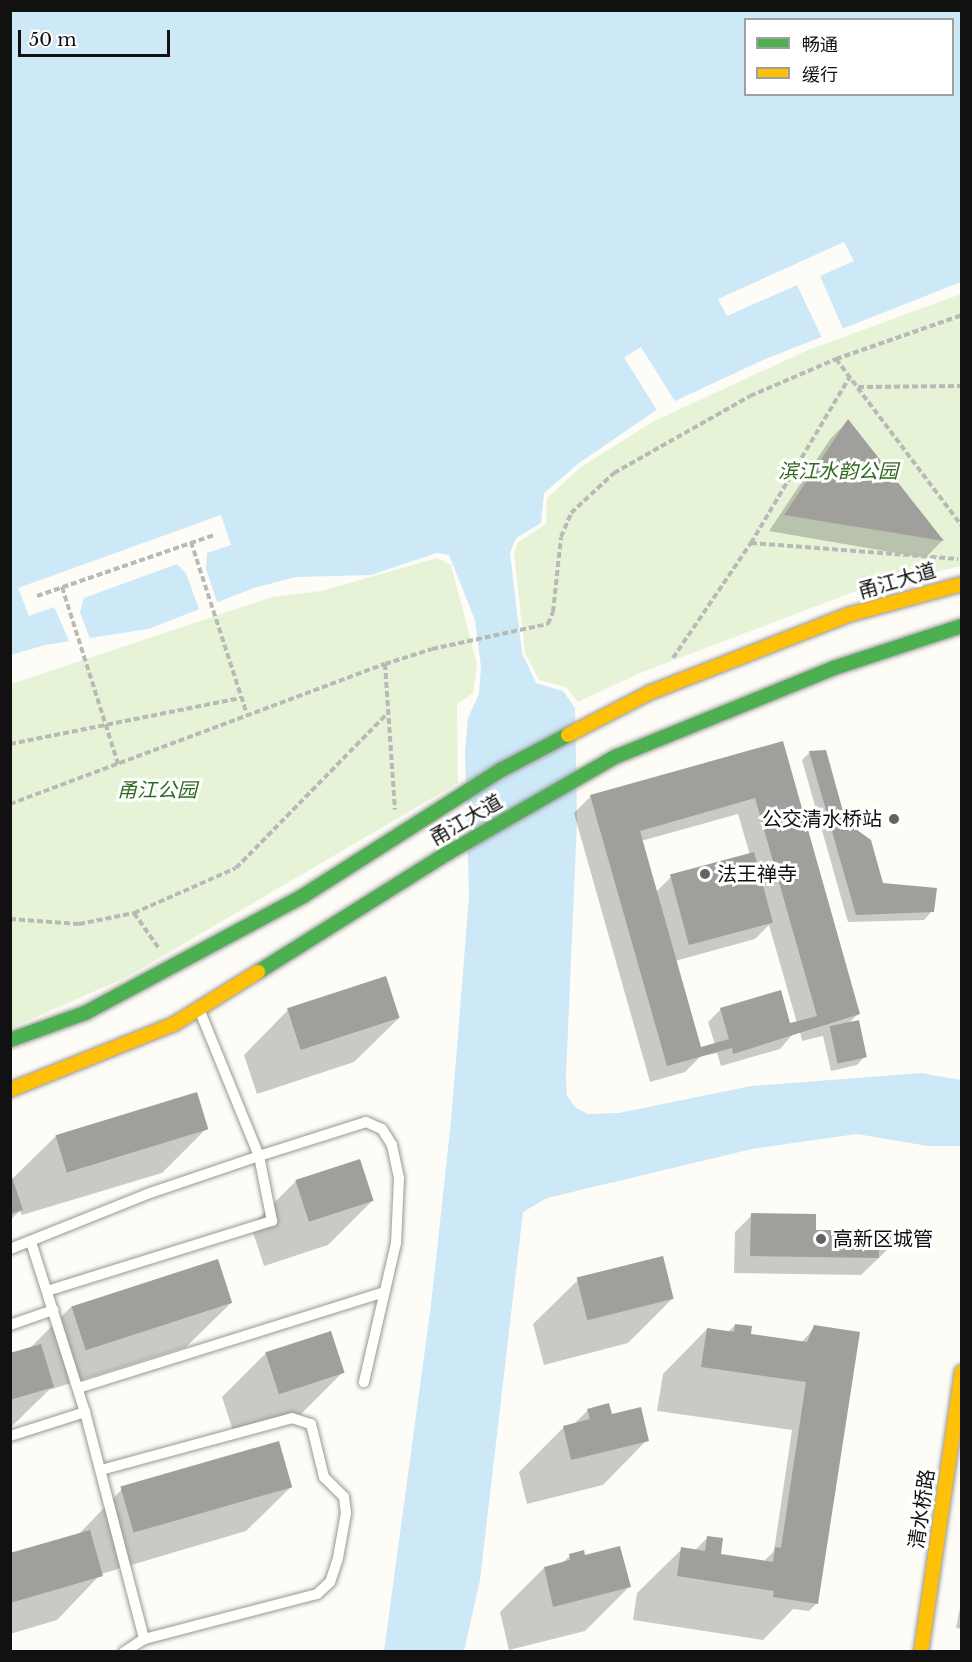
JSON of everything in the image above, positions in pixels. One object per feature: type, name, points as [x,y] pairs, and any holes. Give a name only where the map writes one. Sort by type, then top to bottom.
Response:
[{"type":"main road","name":"甬江大道","points":[[10,1040],[85,1013],[303,896],[501,770],[649,693],[848,615],[962,584]]},
{"type":"main road","name":"甬江大道","points":[[10,1090],[174,1024],[448,853],[615,758],[834,668],[962,626]]},
{"type":"main road","name":"清水桥路","points":[[921,1652],[962,1372]]},
{"type":"lane","points":[[46,1291],[272,1221],[259,1156],[198,1007]]},
{"type":"lane","points":[[10,1249],[150,1193],[259,1156],[366,1122],[382,1128],[392,1145],[399,1178],[396,1243],[382,1293],[364,1382]]},
{"type":"lane","points":[[31,1242],[85,1412],[144,1639]]},
{"type":"lane","points":[[78,1388],[382,1293]]},
{"type":"lane","points":[[10,1325],[53,1310]]},
{"type":"lane","points":[[10,1436],[85,1412]]},
{"type":"lane","points":[[101,1470],[292,1418],[311,1424],[324,1477],[344,1497],[346,1513],[338,1558],[330,1582],[317,1594],[144,1639],[124,1652]]},
{"type":"path","points":[[10,804],[384,664],[450,646],[548,624],[554,612],[555,570],[571,513],[614,473],[696,423],[836,359],[962,315]]},
{"type":"path","points":[[836,359],[962,526]]},
{"type":"path","points":[[668,665],[752,543],[850,376]]},
{"type":"path","points":[[858,387],[962,386]]},
{"type":"path","points":[[37,596],[214,535]]},
{"type":"path","points":[[191,542],[247,714]]},
{"type":"path","points":[[752,543],[962,559]]},
{"type":"path","points":[[62,587],[118,764]]},
{"type":"path","points":[[384,664],[397,836]]},
{"type":"path","points":[[10,744],[240,698]]},
{"type":"path","points":[[10,919],[79,924],[134,913],[236,868],[388,713]]},
{"type":"green space","name":"滨江水韵公园","points":[[961,294],[961,566],[856,591],[640,673],[578,702],[566,687],[539,680],[525,653],[514,554],[517,543],[546,524],[547,498],[581,467],[654,421],[808,350]]},
{"type":"green space","name":"甬江公园","points":[[437,558],[451,565],[477,664],[473,693],[457,704],[458,783],[127,977],[11,1028],[11,684],[272,597],[321,591]]},
{"type":"water","points":[[11,11],[961,11],[961,282],[763,360],[658,409],[579,463],[544,493],[541,523],[516,538],[510,553],[522,653],[536,683],[563,691],[575,708],[577,820],[566,1077],[567,1096],[576,1108],[588,1114],[619,1113],[751,1086],[921,1073],[961,1080],[961,1146],[928,1146],[857,1134],[752,1149],[547,1198],[523,1212],[480,1580],[464,1651],[384,1651],[431,1305],[451,1121],[469,897],[465,753],[468,718],[479,694],[481,667],[475,620],[449,555],[437,553],[371,575],[296,577],[254,588],[148,629],[45,645],[11,655]]},
{"type":"pier","points":[[844,242],[854,261],[820,276],[843,329],[822,338],[797,285],[727,316],[718,299]]},
{"type":"pier","points":[[641,347],[677,404],[660,414],[624,358]]},
{"type":"pier","points":[[221,515],[231,545],[207,553],[206,569],[218,605],[200,612],[186,573],[177,564],[84,598],[80,612],[91,642],[71,645],[54,607],[29,616],[18,588]]},
{"type":"building","points":[[848,419],[944,541],[784,515]]},
{"type":"building","points":[[783,741],[860,1014],[733,1054],[732,1048],[667,1066],[590,795]],"holes":[[[755,798],[817,1016],[790,1023],[781,990],[720,1008],[729,1039],[701,1047],[640,831]]]},
{"type":"building","points":[[826,750],[846,822],[871,840],[883,883],[937,888],[934,912],[856,915],[809,751]]},
{"type":"building","points":[[754,852],[773,923],[689,945],[670,875]]},
{"type":"building","points":[[386,976],[400,1018],[301,1050],[287,1008]]},
{"type":"building","points":[[859,1020],[867,1057],[838,1063],[830,1026]]},
{"type":"building","points":[[197,1092],[208,1129],[67,1173],[55,1135]]},
{"type":"building","points":[[360,1159],[374,1201],[309,1222],[295,1180]]},
{"type":"building","points":[[10,1171],[23,1210],[10,1214]]},
{"type":"building","name":"高新区城管","points":[[751,1213],[816,1214],[816,1230],[891,1230],[891,1249],[879,1249],[879,1258],[750,1256]]},
{"type":"building","points":[[663,1256],[674,1299],[587,1320],[577,1278]]},
{"type":"building","points":[[218,1259],[232,1303],[86,1350],[72,1307]]},
{"type":"building","points":[[735,1324],[752,1326],[751,1334],[807,1342],[814,1325],[860,1332],[818,1604],[773,1597],[774,1591],[677,1576],[681,1547],[705,1551],[707,1536],[723,1538],[721,1554],[773,1562],[775,1547],[781,1548],[806,1382],[701,1367],[707,1328],[734,1332]]},
{"type":"building","points":[[331,1331],[345,1373],[279,1394],[265,1352]]},
{"type":"building","points":[[41,1344],[54,1387],[10,1400],[10,1353]]},
{"type":"building","points":[[609,1403],[612,1414],[641,1407],[649,1441],[571,1460],[563,1426],[590,1419],[587,1409]]},
{"type":"building","points":[[279,1441],[292,1487],[134,1533],[120,1486]]},
{"type":"building","points":[[90,1530],[103,1576],[10,1603],[10,1553]]},
{"type":"building","points":[[620,1546],[631,1587],[553,1607],[544,1567],[570,1560],[569,1554],[584,1550],[585,1555]]},
{"type":"traffic: fast","points":[[258,972],[448,853],[615,757],[834,668],[962,626]]},
{"type":"traffic: fast","points":[[10,1040],[85,1013],[303,896],[501,770],[568,735]]},
{"type":"traffic: slow","points":[[568,735],[649,693],[848,615],[962,584]]},
{"type":"traffic: slow","points":[[10,1090],[174,1024],[258,972]]},
{"type":"traffic: slow","points":[[921,1652],[962,1372]]},
{"type":"place","name":"公交清水桥站","points":[[894,819]]},
{"type":"place","name":"法王禅寺","points":[[705,874]]},
{"type":"place","name":"高新区城管","points":[[821,1239]]}]
